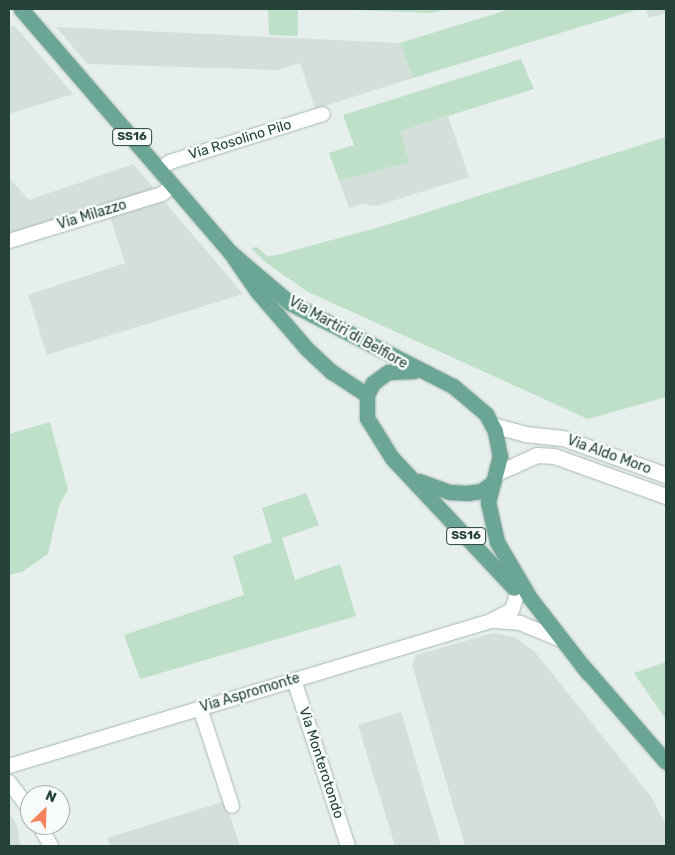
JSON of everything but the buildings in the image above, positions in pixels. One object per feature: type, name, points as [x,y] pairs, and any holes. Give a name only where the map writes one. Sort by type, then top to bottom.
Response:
[{"type":"main road","name":"Via Martiri di Belfiore","points":[[21,9],[230,252],[257,291],[307,349],[332,372],[367,395],[373,383],[388,372],[403,369],[422,373]]},
{"type":"main road","name":"Via Martiri di Belfiore","points":[[230,252],[290,302],[422,373],[453,386],[471,399],[492,425],[498,442],[495,478]]},
{"type":"main road","name":"SS16","points":[[367,395],[368,418],[374,432],[392,458],[415,480],[518,592],[666,762]]},
{"type":"main road","name":"SS16","points":[[415,480],[434,488],[466,493],[481,491],[495,478]]},
{"type":"main road","name":"SS16","points":[[495,478],[488,502],[492,528],[508,564],[588,673]]},
{"type":"street","name":"Via Rosolino Pilo","points":[[160,169],[170,162],[323,114]]},
{"type":"street","name":"Via Milazzo","points":[[9,241],[162,194],[173,185]]},
{"type":"street","name":"Via Aldo Moro","points":[[492,425],[525,434],[563,438],[666,475]]},
{"type":"street","name":"Via Aldo Moro","points":[[495,478],[537,455],[554,456],[666,496]]},
{"type":"street","name":"Via Aspromonte","points":[[9,766],[491,621],[512,610],[518,592]]},
{"type":"street","name":"Via Aspromonte","points":[[491,621],[520,623],[559,639]]},
{"type":"street","name":"Via Monterotondo","points":[[294,680],[348,846]]},
{"type":"street","points":[[200,708],[232,806]]},
{"type":"street","points":[[9,782],[20,797]]},
{"type":"street","points":[[45,835],[51,846]]},
{"type":"shaded area","points":[[646,9],[666,9],[666,13],[649,18]]},
{"type":"shaded area","points":[[9,26],[15,26],[73,94],[9,114]]},
{"type":"shaded area","points":[[56,27],[400,43],[413,78],[315,109],[300,63],[278,70],[87,64]]},
{"type":"shaded area","points":[[448,116],[469,177],[376,206],[362,204],[349,208],[339,181],[408,162],[399,131]]},
{"type":"shaded area","points":[[133,164],[243,294],[47,355],[28,295],[125,263],[108,210],[9,241],[9,178],[29,200]]},
{"type":"shaded area","points":[[493,633],[515,637],[535,652],[652,798],[666,825],[666,846],[465,846],[412,665],[416,655]]},
{"type":"shaded area","points":[[401,712],[441,846],[395,846],[358,725]]},
{"type":"shaded area","points":[[225,801],[240,846],[110,846],[107,838]]},
{"type":"shaded area","points":[[9,812],[17,826],[20,846],[9,846]]},
{"type":"green space","points":[[268,9],[298,9],[298,36],[269,35]]},
{"type":"green space","points":[[329,9],[448,9],[432,13]]},
{"type":"green space","points":[[510,9],[639,9],[413,78],[400,43]]},
{"type":"green space","points":[[521,59],[534,89],[400,131],[409,162],[339,181],[329,153],[354,145],[343,115]]},
{"type":"green space","points":[[666,137],[666,397],[588,419],[308,292],[265,262],[251,248],[257,247],[267,256],[277,255],[383,226]]},
{"type":"green space","points":[[50,422],[68,489],[59,506],[48,554],[22,572],[9,575],[9,434]]},
{"type":"green space","points":[[306,493],[319,525],[282,538],[295,580],[340,564],[356,616],[140,679],[124,635],[244,595],[233,556],[272,542],[262,508]]},
{"type":"green space","points":[[666,662],[666,720],[634,673]]}]
